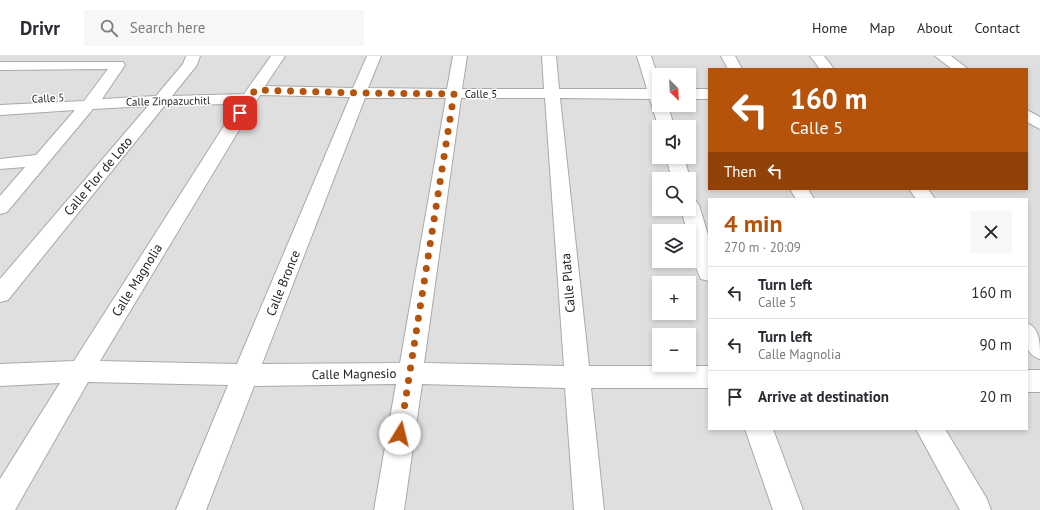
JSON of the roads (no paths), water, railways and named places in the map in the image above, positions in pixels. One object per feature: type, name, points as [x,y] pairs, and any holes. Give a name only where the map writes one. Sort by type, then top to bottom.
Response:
[{"type":"street","points":[[0,66],[14,56]]},
{"type":"street","name":"Calle Flor de Loto","points":[[0,294],[190,65],[192,56]]},
{"type":"street","name":"Calle Magnolia","points":[[0,507],[81,371],[252,94],[278,56]]},
{"type":"street","name":"Calle Bronce","points":[[191,510],[374,56]]},
{"type":"street","points":[[389,510],[460,56]]},
{"type":"street","name":"Calle Plata","points":[[549,56],[576,377],[589,510]]},
{"type":"street","points":[[644,56],[652,81]]},
{"type":"street","points":[[728,56],[734,68]]},
{"type":"street","points":[[817,56],[826,68]]},
{"type":"street","points":[[942,56],[960,68]]},
{"type":"street","points":[[0,66],[99,61],[118,65],[92,100],[0,208]]},
{"type":"street","name":"Calle 5","points":[[252,94],[359,93],[552,95],[652,99]]},
{"type":"street","name":"Calle Zinpazuchitl","points":[[92,100],[112,102],[160,101],[252,94]]},
{"type":"street","points":[[696,94],[708,94]]},
{"type":"street","name":"Calle 5","points":[[0,100],[92,100]]},
{"type":"street","name":"Calle 5","points":[[0,110],[92,100]]},
{"type":"street","points":[[1028,116],[1040,124]]},
{"type":"street","points":[[0,164],[42,160]]},
{"type":"street","points":[[919,190],[925,198]]},
{"type":"street","points":[[692,216],[708,270]]},
{"type":"street","points":[[1028,333],[1040,349]]},
{"type":"street","name":"Calle Magnesio","points":[[0,375],[81,371],[246,375],[410,373],[576,377],[708,377]]},
{"type":"street","points":[[1028,381],[1040,381]]},
{"type":"street","points":[[759,430],[788,510]]},
{"type":"street","points":[[931,430],[976,510]]}]
